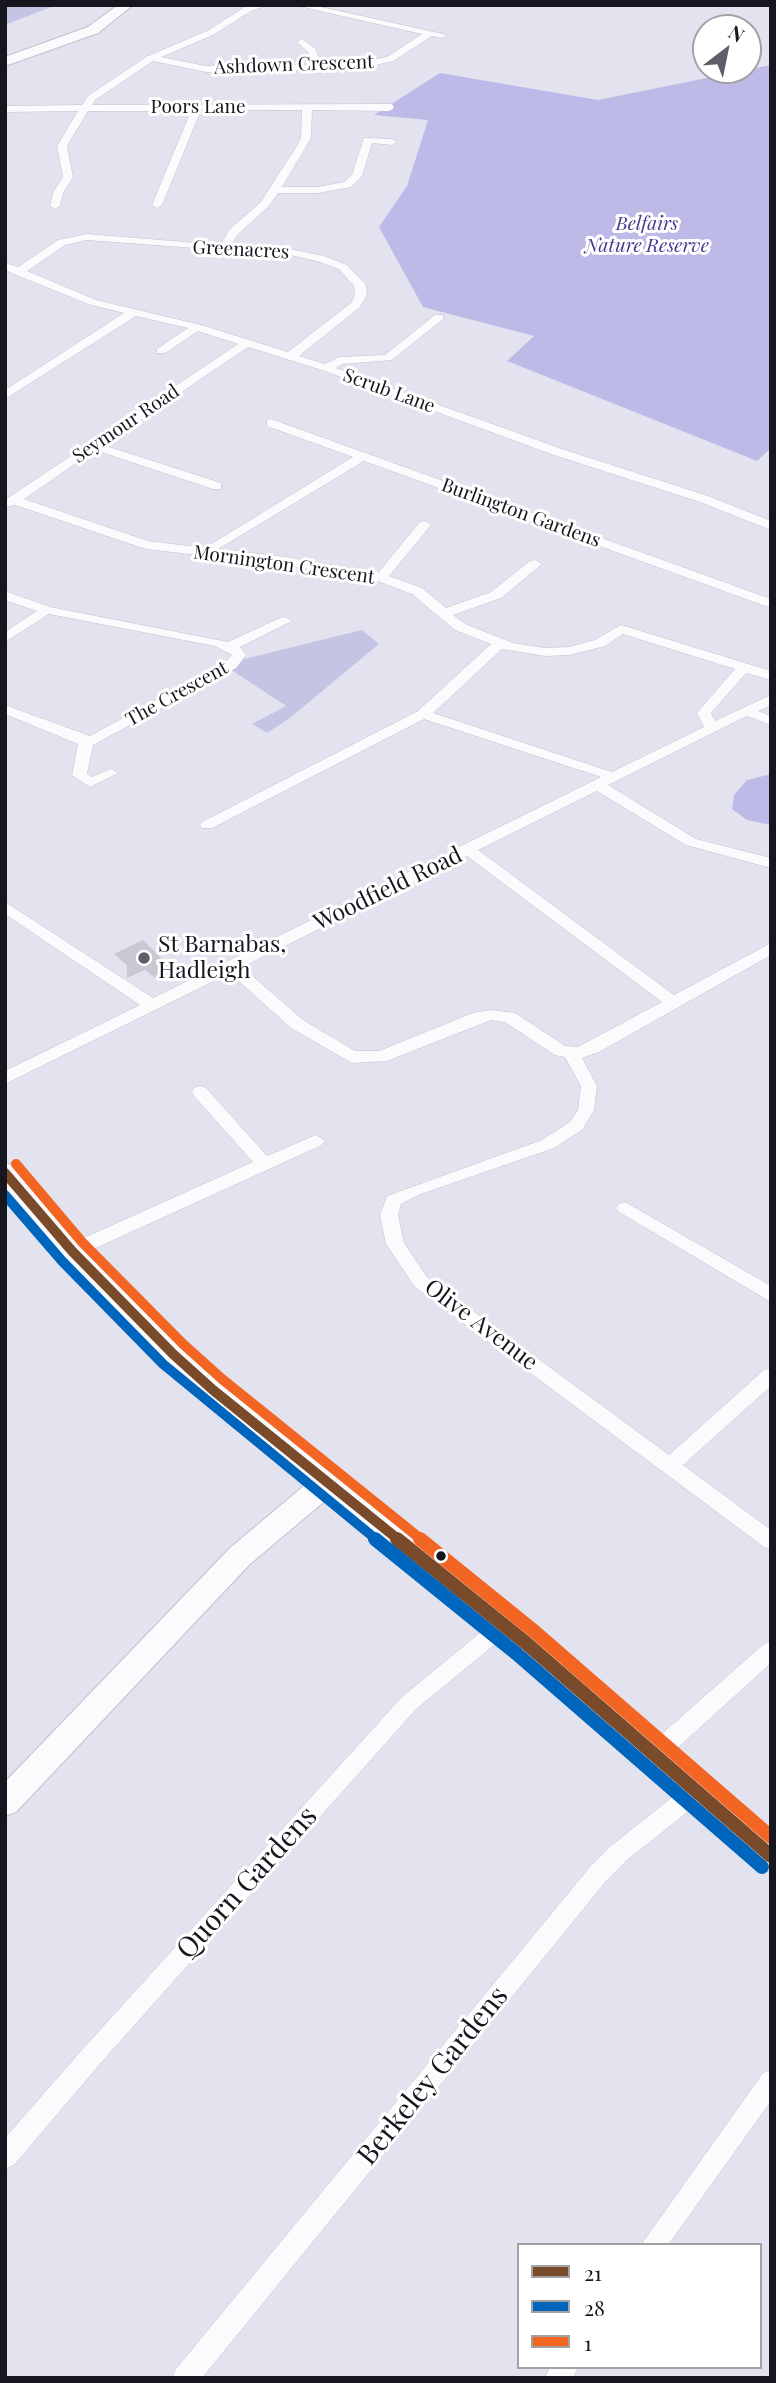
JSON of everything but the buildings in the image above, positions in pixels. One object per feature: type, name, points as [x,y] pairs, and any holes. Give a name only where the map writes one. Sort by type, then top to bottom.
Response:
[{"type":"main road","points":[[5,1173],[72,1251],[193,1372],[504,1625],[771,1856]]},
{"type":"street","points":[[5,61],[93,30],[127,5]]},
{"type":"street","points":[[55,206],[58,193],[68,177],[62,146],[85,107],[97,93],[151,58],[210,33],[248,9],[265,5]]},
{"type":"street","points":[[298,5],[442,35]]},
{"type":"street","name":"Ashdown Crescent","points":[[151,58],[206,69],[358,66],[390,60],[430,33]]},
{"type":"street","points":[[302,42],[313,51],[316,68]]},
{"type":"street","name":"Poors Lane","points":[[5,109],[389,106],[388,108]]},
{"type":"street","points":[[224,249],[233,232],[264,205],[306,138],[307,107]]},
{"type":"street","points":[[157,205],[197,108]]},
{"type":"street","points":[[275,190],[318,190],[346,185],[357,176],[368,140],[392,142]]},
{"type":"street","name":"Greenacres","points":[[11,269],[62,242],[82,237],[310,255],[336,264],[354,276],[361,290],[356,305],[290,356]]},
{"type":"street","name":"Scrub Lane","points":[[11,269],[92,302],[197,327],[327,368],[558,452],[704,499],[771,526]]},
{"type":"street","points":[[5,395],[134,312]]},
{"type":"street","points":[[327,368],[339,361],[388,358],[439,317]]},
{"type":"street","points":[[160,351],[197,327]]},
{"type":"street","points":[[174,342],[187,346]]},
{"type":"street","name":"Seymour Road","points":[[10,503],[247,342]]},
{"type":"street","name":"Burlington Gardens","points":[[271,422],[771,604]]},
{"type":"street","points":[[94,446],[217,486]]},
{"type":"street","points":[[208,553],[211,548],[364,456]]},
{"type":"street","name":"Mornington Crescent","points":[[10,503],[146,545],[285,561],[381,579],[417,591],[442,614],[470,632],[499,644],[533,652],[569,651],[600,643],[621,629],[744,667]]},
{"type":"street","points":[[381,579],[425,526]]},
{"type":"street","points":[[442,614],[496,595],[535,564]]},
{"type":"street","name":"The Crescent","points":[[5,595],[47,610],[229,647],[239,655],[231,665],[86,742]]},
{"type":"street","points":[[5,638],[47,610]]},
{"type":"street","points":[[229,647],[285,621]]},
{"type":"street","points":[[207,825],[423,714],[499,644]]},
{"type":"street","points":[[714,728],[706,721],[704,713],[744,667],[771,676]]},
{"type":"street","name":"Woodfield Road","points":[[5,1079],[771,699]]},
{"type":"street","points":[[5,709],[86,742],[79,775],[90,783],[111,773]]},
{"type":"street","points":[[747,711],[771,721]]},
{"type":"street","points":[[423,714],[599,771],[614,779]]},
{"type":"street","points":[[599,786],[691,842],[771,863]]},
{"type":"street","points":[[469,850],[674,1003]]},
{"type":"street","points":[[5,907],[153,1006]]},
{"type":"street","points":[[232,967],[297,1024],[352,1057],[381,1057],[479,1017],[491,1015],[509,1017],[550,1045],[571,1053],[593,1048],[771,948]]},
{"type":"street","name":"Olive Avenue","points":[[571,1053],[589,1086],[589,1103],[576,1126],[548,1144],[401,1195],[393,1200],[389,1208],[391,1234],[421,1282],[771,1541]]},
{"type":"street","points":[[200,1092],[264,1164]]},
{"type":"street","points":[[72,1251],[316,1141]]},
{"type":"street","points":[[625,1208],[771,1295]]},
{"type":"street","points":[[670,1465],[771,1375]]},
{"type":"street","points":[[5,1803],[240,1556],[328,1482]]},
{"type":"street","name":"Quorn Gardens","points":[[5,2157],[108,2038],[409,1703],[504,1625]]},
{"type":"street","points":[[655,1754],[771,1650]]},
{"type":"street","name":"Berkeley Gardens","points":[[185,2378],[598,1874],[619,1853],[697,1791]]},
{"type":"street","points":[[654,2243],[771,2081]]},
{"type":"shaded area","points":[[5,5],[56,5],[5,25]]},
{"type":"shaded area","points":[[362,630],[379,644],[290,718],[267,733],[252,724],[286,706],[230,669],[244,659]]},
{"type":"green space","name":"Belfairs Nature Reserve","points":[[771,65],[771,448],[757,461],[507,361],[534,336],[423,307],[379,227],[407,186],[428,120],[374,115],[440,73],[598,100],[692,81],[692,84],[762,84],[762,67]]},
{"type":"green space","points":[[771,774],[771,825],[747,820],[732,809],[734,795],[747,780]]},
{"type":"transit line","name":"1","points":[[16,1164],[82,1242],[183,1344],[222,1379],[535,1632],[771,1837]]},
{"type":"transit line","name":"21","points":[[5,1173],[72,1251],[173,1354],[213,1390],[526,1643],[771,1856]]},
{"type":"transit line","name":"28","points":[[5,1195],[62,1261],[163,1364],[517,1654],[762,1867]]},
{"type":"place","name":"St Barnabas, Hadleigh","points":[[144,958]]}]
